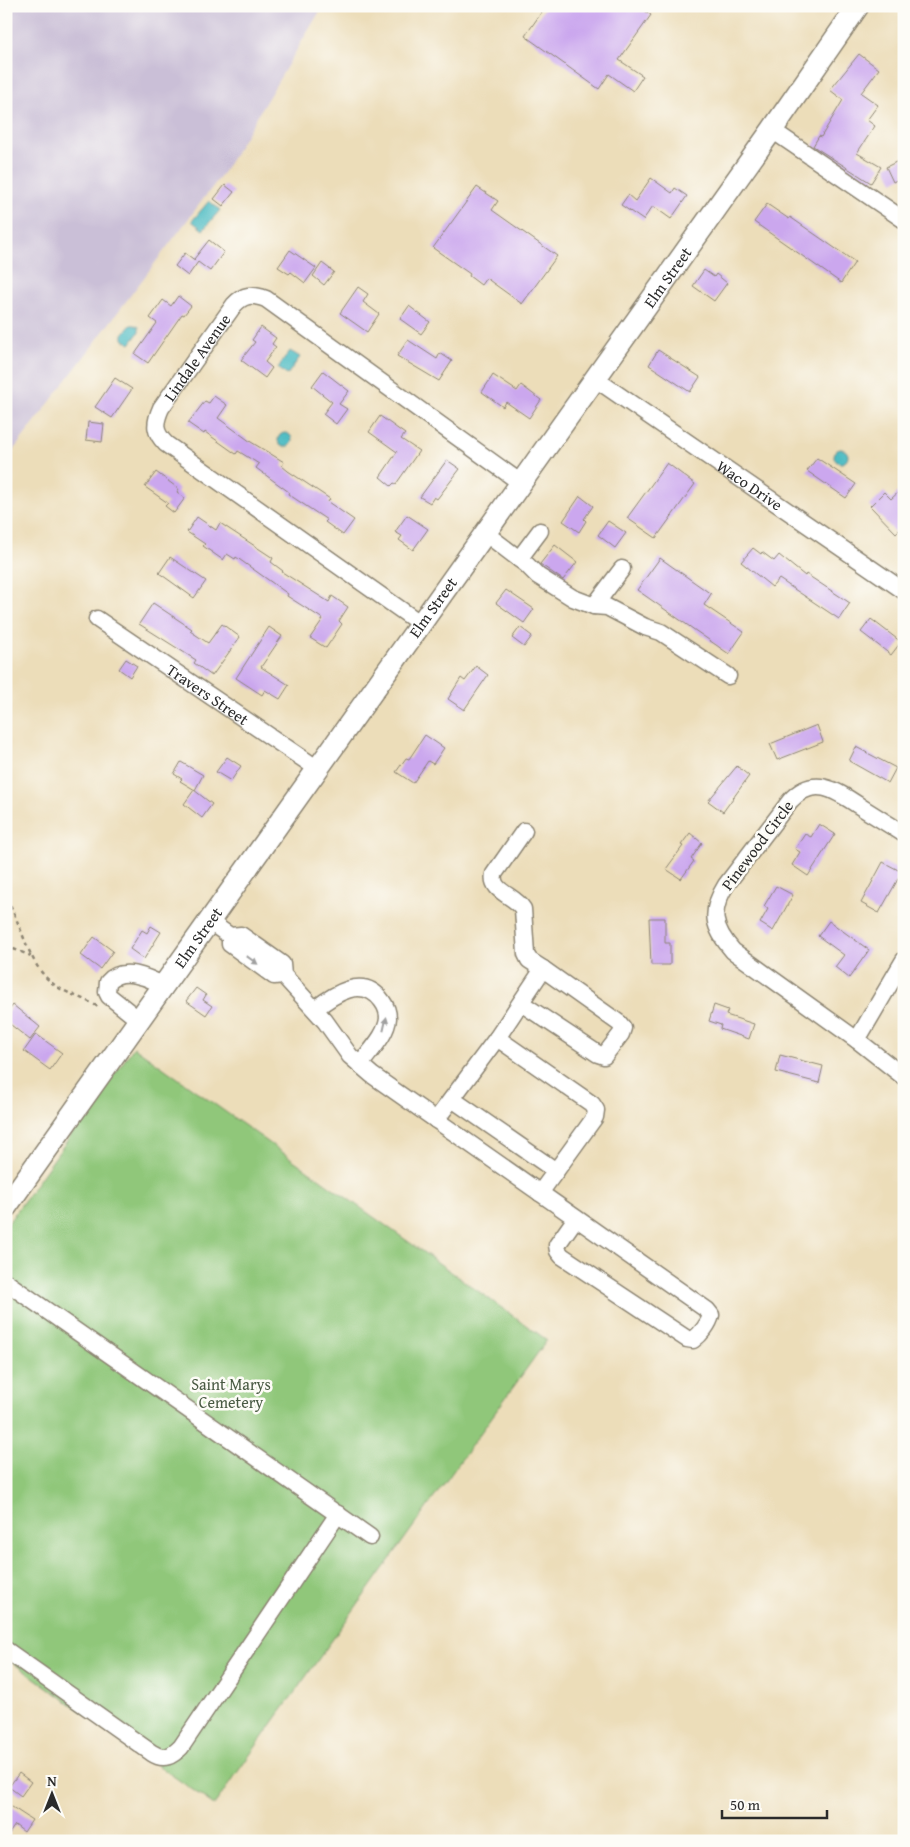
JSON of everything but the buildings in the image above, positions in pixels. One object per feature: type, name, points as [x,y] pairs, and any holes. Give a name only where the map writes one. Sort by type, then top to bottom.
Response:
[{"type":"main road","name":"Elm Street","points":[[8,1202],[88,1094],[132,1015],[164,986],[858,6]]},
{"type":"street","points":[[772,130],[904,220]]},
{"type":"street","name":"Lindale Avenue","points":[[421,624],[166,444],[158,434],[156,424],[162,408],[228,313],[238,300],[244,296],[252,295],[266,299],[520,483]]},
{"type":"street","name":"Waco Drive","points":[[594,378],[904,591]]},
{"type":"street","points":[[520,559],[540,531]]},
{"type":"street","points":[[485,533],[520,559],[538,576],[559,590],[594,606],[607,607],[645,627],[661,632],[728,676]]},
{"type":"street","points":[[594,606],[622,569]]},
{"type":"street","name":"Travers Street","points":[[96,619],[318,769]]},
{"type":"street","name":"Pinewood Circle","points":[[904,834],[837,792],[819,786],[806,789],[795,795],[726,885],[719,897],[715,914],[718,929],[733,951],[857,1040],[904,1077]]},
{"type":"street","points":[[521,1003],[598,1054],[604,1056],[621,1034],[623,1028],[619,1023],[529,960],[526,954],[523,909],[520,904],[496,886],[493,880],[494,874],[524,831]]},
{"type":"street","points":[[210,922],[230,936],[230,944],[274,976],[283,975],[315,1009],[350,1056],[360,1065],[707,1310],[711,1315],[710,1321],[698,1337],[693,1340],[687,1339],[562,1256],[558,1251],[557,1245],[576,1218]]},
{"type":"street","points":[[857,1040],[904,960]]},
{"type":"street","points":[[436,1120],[497,1038],[543,969]]},
{"type":"street","points":[[132,1015],[115,1002],[107,992],[108,982],[116,975],[128,974],[147,978],[164,986]]},
{"type":"street","points":[[315,1009],[344,990],[358,988],[369,990],[378,995],[385,1006],[388,1019],[380,1038],[360,1065]]},
{"type":"street","points":[[497,1038],[592,1104],[596,1110],[595,1117],[540,1193]]},
{"type":"street","points":[[452,1099],[556,1171]]},
{"type":"street","points":[[6,1282],[370,1537]]},
{"type":"street","points":[[6,1650],[152,1753],[162,1758],[169,1757],[181,1747],[338,1514]]},
{"type":"path","points":[[6,898],[31,956],[49,980],[56,986],[80,997],[108,1014],[132,1015]]},
{"type":"path","points":[[6,946],[31,956]]},
{"type":"shaded area","points":[[6,6],[323,6],[223,173],[6,460]]},
{"type":"green space","name":"Saint Marys Cemetery","points":[[134,1047],[547,1340],[214,1805],[6,1658],[6,1226]]},
{"type":"water","points":[[209,201],[220,210],[203,230],[192,221]]},
{"type":"water","points":[[131,325],[139,327],[139,332],[130,344],[123,339],[123,334]]},
{"type":"water","points":[[290,351],[300,357],[287,375],[278,368]]},
{"type":"water","points":[[282,433],[288,433],[292,440],[288,447],[282,447],[278,443],[278,437]]},
{"type":"water","points":[[838,449],[844,449],[848,456],[844,463],[838,463],[834,459],[834,453]]}]
